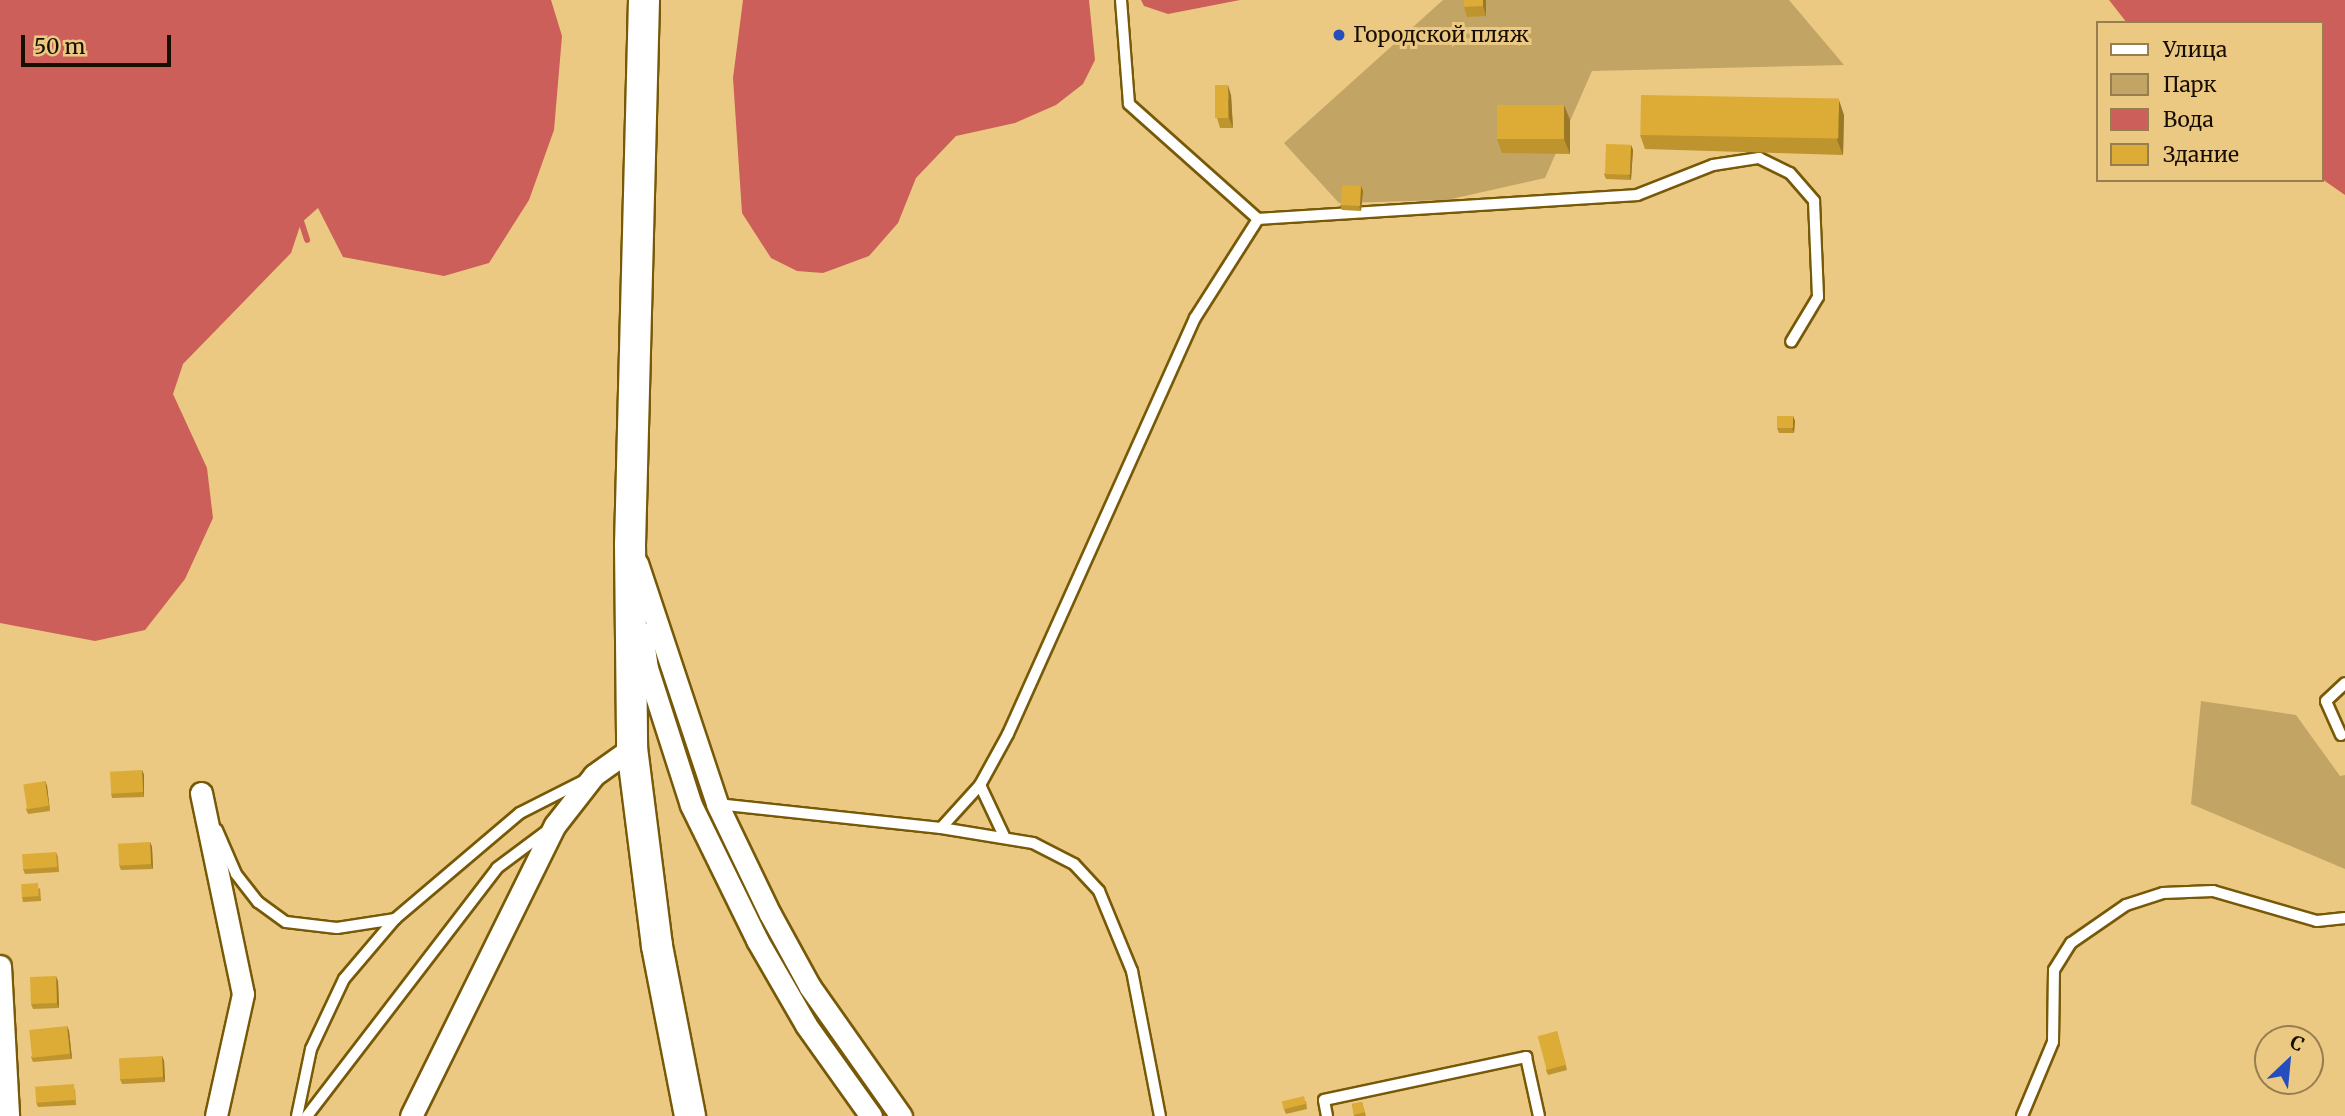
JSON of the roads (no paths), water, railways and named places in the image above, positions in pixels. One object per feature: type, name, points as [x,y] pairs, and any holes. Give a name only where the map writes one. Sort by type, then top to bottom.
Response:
[{"type":"street","points":[[644,0],[630,544],[632,748],[657,946],[690,1116]]},
{"type":"street","points":[[630,544],[717,804],[810,987],[901,1116]]},
{"type":"street","points":[[630,544],[647,668],[691,805],[788,993],[871,1116]]},
{"type":"street","points":[[411,1116],[555,825],[594,775],[632,748]]},
{"type":"street","points":[[201,793],[243,994],[216,1116]]},
{"type":"street","points":[[0,966],[8,1116]]},
{"type":"lane","points":[[1121,0],[1129,104],[1258,219],[1637,195],[1713,165],[1759,158],[1790,173],[1814,201],[1818,296],[1791,342]]},
{"type":"lane","points":[[941,828],[980,785],[1008,734],[1195,318],[1258,219]]},
{"type":"lane","points":[[2341,736],[2326,701],[2345,683]]},
{"type":"lane","points":[[297,1116],[311,1049],[344,978],[396,919],[520,813],[594,775]]},
{"type":"lane","points":[[980,785],[1003,836]]},
{"type":"lane","points":[[201,793],[236,874],[258,902],[286,922],[337,928],[396,919]]},
{"type":"lane","points":[[717,804],[1003,836],[1033,843],[1074,864],[1099,891],[1132,971],[1160,1116]]},
{"type":"lane","points":[[307,1116],[497,868],[555,825]]},
{"type":"lane","points":[[2022,1116],[2053,1042],[2054,970],[2071,943],[2126,905],[2163,892],[2213,891],[2318,921],[2345,918]]},
{"type":"lane","points":[[1327,1116],[1324,1100],[1526,1057],[1539,1116]]},
{"type":"water","points":[[0,0],[551,0],[562,36],[554,130],[529,200],[489,263],[444,276],[343,257],[318,208],[301,223],[291,253],[183,364],[173,394],[207,468],[213,518],[185,579],[145,630],[95,641],[0,623]]},
{"type":"water","points":[[743,0],[1089,0],[1095,60],[1083,84],[1056,105],[1015,123],[956,136],[916,178],[898,223],[869,256],[823,273],[797,271],[771,258],[742,213],[733,78]]},
{"type":"water","points":[[1141,0],[1240,0],[1168,14],[1144,6]]},
{"type":"water","points":[[2109,0],[2345,0],[2345,195],[2324,180],[2324,21],[2125,21]]},
{"type":"waterway","points":[[300,218],[307,240]]},
{"type":"place","name":"Городской пляж","points":[[1339,35]]}]
